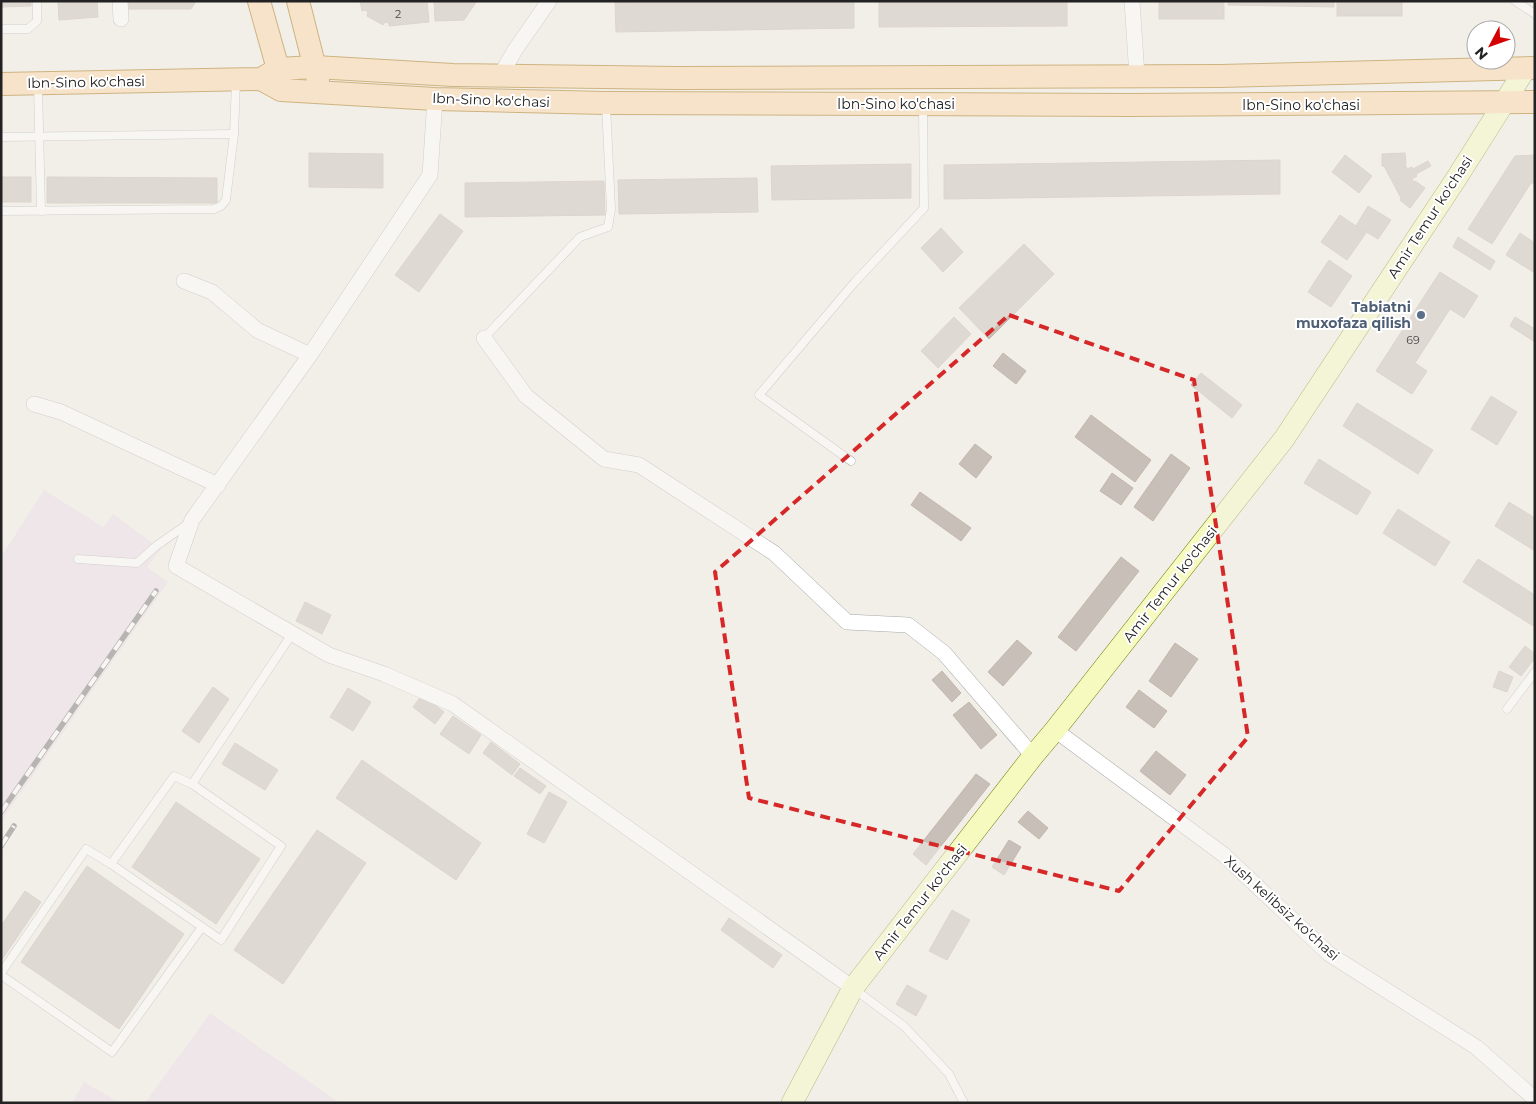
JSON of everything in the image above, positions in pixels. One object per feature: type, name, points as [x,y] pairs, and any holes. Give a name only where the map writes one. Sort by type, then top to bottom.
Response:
[{"type":"main road","points":[[259,1],[273,79]]},
{"type":"main road","points":[[298,1],[321,92]]},
{"type":"main road","name":"Ibn-Sino ko'chasi","points":[[273,79],[315,67],[453,75],[677,78],[1220,76],[1532,63]]},
{"type":"main road","name":"Amir Temur ko'chasi","points":[[792,1103],[853,988],[1032,756],[1055,730],[1284,439],[1532,63]]},
{"type":"main road","name":"Ibn-Sino ko'chasi","points":[[1,84],[273,79],[321,92],[434,99],[606,103],[1131,105],[1535,102]]},
{"type":"street","points":[[120,1],[121,20]]},
{"type":"street","points":[[500,76],[548,1]]},
{"type":"street","points":[[1132,1],[1137,76]]},
{"type":"street","points":[[434,99],[430,174],[310,355],[192,520],[176,566],[329,656],[384,674],[453,704],[853,988]]},
{"type":"street","points":[[184,281],[212,292],[257,330],[310,355]]},
{"type":"street","points":[[484,338],[526,396],[604,459],[639,465],[774,553],[847,622],[908,625],[944,653],[1032,756]]},
{"type":"street","points":[[34,404],[61,412],[218,485]]},
{"type":"street","name":"Xush kelibsiz ko'chasi","points":[[1055,730],[1224,855],[1329,954],[1476,1047],[1535,1100]]},
{"type":"lane","points":[[1,29],[28,29],[38,21],[37,1]]},
{"type":"lane","points":[[1515,1],[1535,14]]},
{"type":"lane","points":[[1,210],[214,209],[221,206],[226,200],[234,134],[236,79]]},
{"type":"lane","points":[[38,83],[40,211]]},
{"type":"lane","points":[[484,338],[580,237],[608,227],[611,210],[606,103]]},
{"type":"lane","points":[[850,461],[759,395],[854,282],[924,208],[923,104]]},
{"type":"lane","points":[[1,137],[234,134]]},
{"type":"lane","points":[[78,559],[137,562],[192,520]]},
{"type":"lane","points":[[192,784],[292,634]]},
{"type":"lane","points":[[1507,709],[1535,672]]},
{"type":"lane","points":[[111,864],[174,776],[192,784],[281,846],[221,940],[111,864],[86,849],[1,974],[112,1052],[202,928]]},
{"type":"lane","points":[[853,988],[904,1026],[949,1074],[964,1103]]},
{"type":"highlighted area","points":[[1009,315],[1194,380],[1248,737],[1119,891],[749,798],[715,572]]},
{"type":"shaded area","points":[[44,490],[103,527],[113,514],[161,549],[147,567],[168,582],[1,821],[1,557]]},
{"type":"shaded area","points":[[210,1013],[340,1103],[145,1103]]},
{"type":"shaded area","points":[[84,1082],[120,1103],[72,1103]]},
{"type":"building","points":[[1,1],[31,1],[31,6],[1,7]]},
{"type":"building","points":[[58,1],[97,1],[98,17],[59,20]]},
{"type":"building","points":[[126,1],[196,1],[191,9],[126,9]]},
{"type":"building","points":[[360,1],[427,1],[429,22],[389,26],[389,23],[385,22],[383,25],[367,16],[368,12],[365,10],[362,11]]},
{"type":"building","points":[[434,1],[477,1],[464,20],[435,21]]},
{"type":"building","points":[[854,1],[854,28],[616,32],[615,2]]},
{"type":"building","points":[[879,1],[1067,1],[1067,26],[879,27]]},
{"type":"building","points":[[1159,1],[1224,1],[1224,19],[1159,19]]},
{"type":"building","points":[[1228,1],[1334,1],[1334,7],[1228,5]]},
{"type":"building","points":[[1337,1],[1402,1],[1402,16],[1337,16]]},
{"type":"building","points":[[309,153],[383,154],[383,188],[309,187]]},
{"type":"building","points":[[1405,153],[1407,169],[1412,167],[1413,169],[1428,161],[1431,166],[1416,174],[1417,176],[1412,179],[1414,183],[1415,181],[1425,188],[1410,208],[1400,200],[1401,198],[1384,166],[1382,166],[1382,154]]},
{"type":"building","points":[[1345,155],[1372,176],[1359,193],[1332,172]]},
{"type":"building","points":[[1535,155],[1535,183],[1531,183],[1492,244],[1468,229],[1515,156]]},
{"type":"building","points":[[1280,160],[1280,194],[944,199],[944,165]]},
{"type":"building","points":[[911,164],[911,198],[772,200],[771,166]]},
{"type":"building","points":[[1,177],[31,177],[31,202],[1,202]]},
{"type":"building","points":[[47,177],[217,178],[217,203],[47,203]]},
{"type":"building","points":[[757,178],[758,212],[619,214],[618,180]]},
{"type":"building","points":[[604,181],[605,215],[465,217],[465,183]]},
{"type":"building","points":[[1368,206],[1391,220],[1378,239],[1356,226]]},
{"type":"building","points":[[440,214],[463,231],[419,292],[395,275]]},
{"type":"building","points":[[1340,215],[1366,233],[1347,260],[1321,242]]},
{"type":"building","points":[[941,228],[963,252],[943,272],[921,248]]},
{"type":"building","points":[[1520,233],[1535,243],[1535,273],[1506,255]]},
{"type":"building","points":[[1458,237],[1495,261],[1490,270],[1453,247]]},
{"type":"building","points":[[1024,244],[1054,274],[989,339],[959,308]]},
{"type":"building","points":[[1329,260],[1352,276],[1331,307],[1308,292]]},
{"type":"building","points":[[1440,272],[1478,296],[1464,318],[1450,309],[1415,363],[1427,371],[1412,394],[1376,371]]},
{"type":"building","points":[[954,317],[971,334],[938,368],[921,351]]},
{"type":"building","points":[[1515,317],[1535,329],[1535,342],[1510,326]]},
{"type":"building","points":[[1003,353],[1026,371],[1016,384],[993,366]]},
{"type":"building","points":[[1201,373],[1242,405],[1232,418],[1191,385]]},
{"type":"building","points":[[1491,396],[1517,412],[1497,445],[1471,429]]},
{"type":"building","points":[[1357,403],[1433,450],[1418,474],[1343,426]]},
{"type":"building","points":[[1091,415],[1151,460],[1135,482],[1075,437]]},
{"type":"building","points":[[975,444],[992,457],[976,478],[959,464]]},
{"type":"building","points":[[1171,454],[1190,468],[1153,521],[1134,507]]},
{"type":"building","points":[[1319,459],[1371,492],[1357,515],[1304,483]]},
{"type":"building","points":[[1112,473],[1133,488],[1121,505],[1100,491]]},
{"type":"building","points":[[920,492],[971,528],[961,541],[911,505]]},
{"type":"building","points":[[1509,502],[1535,518],[1535,551],[1495,526]]},
{"type":"building","points":[[1398,509],[1450,542],[1435,566],[1383,533]]},
{"type":"building","points":[[1121,557],[1139,571],[1076,651],[1058,637]]},
{"type":"building","points":[[1478,559],[1535,595],[1535,627],[1463,582]]},
{"type":"building","points":[[305,602],[331,615],[322,634],[296,621]]},
{"type":"building","points":[[1017,640],[1032,653],[1003,686],[988,672]]},
{"type":"building","points":[[1175,643],[1198,659],[1171,697],[1149,681]]},
{"type":"building","points":[[1525,646],[1535,654],[1535,658],[1521,676],[1509,667]]},
{"type":"building","points":[[942,671],[961,693],[952,702],[932,680]]},
{"type":"building","points":[[1499,671],[1513,677],[1507,692],[1493,687]]},
{"type":"building","points":[[213,687],[229,699],[199,743],[182,731]]},
{"type":"building","points":[[348,688],[371,702],[353,731],[330,717]]},
{"type":"building","points":[[1139,690],[1167,711],[1154,728],[1126,707]]},
{"type":"building","points":[[422,695],[444,712],[435,724],[413,707]]},
{"type":"building","points":[[969,702],[997,735],[981,749],[953,715]]},
{"type":"building","points":[[453,716],[481,735],[469,754],[440,734]]},
{"type":"building","points":[[491,742],[520,764],[512,775],[483,753]]},
{"type":"building","points":[[235,743],[278,770],[265,790],[222,764]]},
{"type":"building","points":[[1156,751],[1186,775],[1170,795],[1140,771]]},
{"type":"building","points":[[362,760],[481,843],[456,880],[336,798]]},
{"type":"building","points":[[520,768],[546,786],[540,794],[514,776]]},
{"type":"building","points":[[976,774],[990,784],[926,865],[913,854]]},
{"type":"building","points":[[549,792],[567,802],[544,843],[527,834]]},
{"type":"building","points":[[176,802],[260,859],[216,924],[132,867]]},
{"type":"building","points":[[1028,811],[1048,828],[1039,839],[1018,822]]},
{"type":"building","points":[[317,830],[366,863],[283,984],[234,950]]},
{"type":"building","points":[[1009,840],[1021,847],[1004,875],[992,867]]},
{"type":"building","points":[[87,866],[184,934],[119,1029],[21,962]]},
{"type":"building","points":[[25,891],[41,902],[1,961],[1,926]]},
{"type":"building","points":[[952,910],[970,920],[947,960],[929,951]]},
{"type":"building","points":[[729,918],[782,955],[773,968],[721,930]]},
{"type":"building","points":[[907,985],[927,996],[916,1016],[896,1004]]},
{"type":"railway","points":[[1,812],[156,591]]},
{"type":"railway","points":[[1,846],[14,826]]},
{"type":"place","name":"Tabiatni muxofaza qilish","points":[[1421,315]]}]
